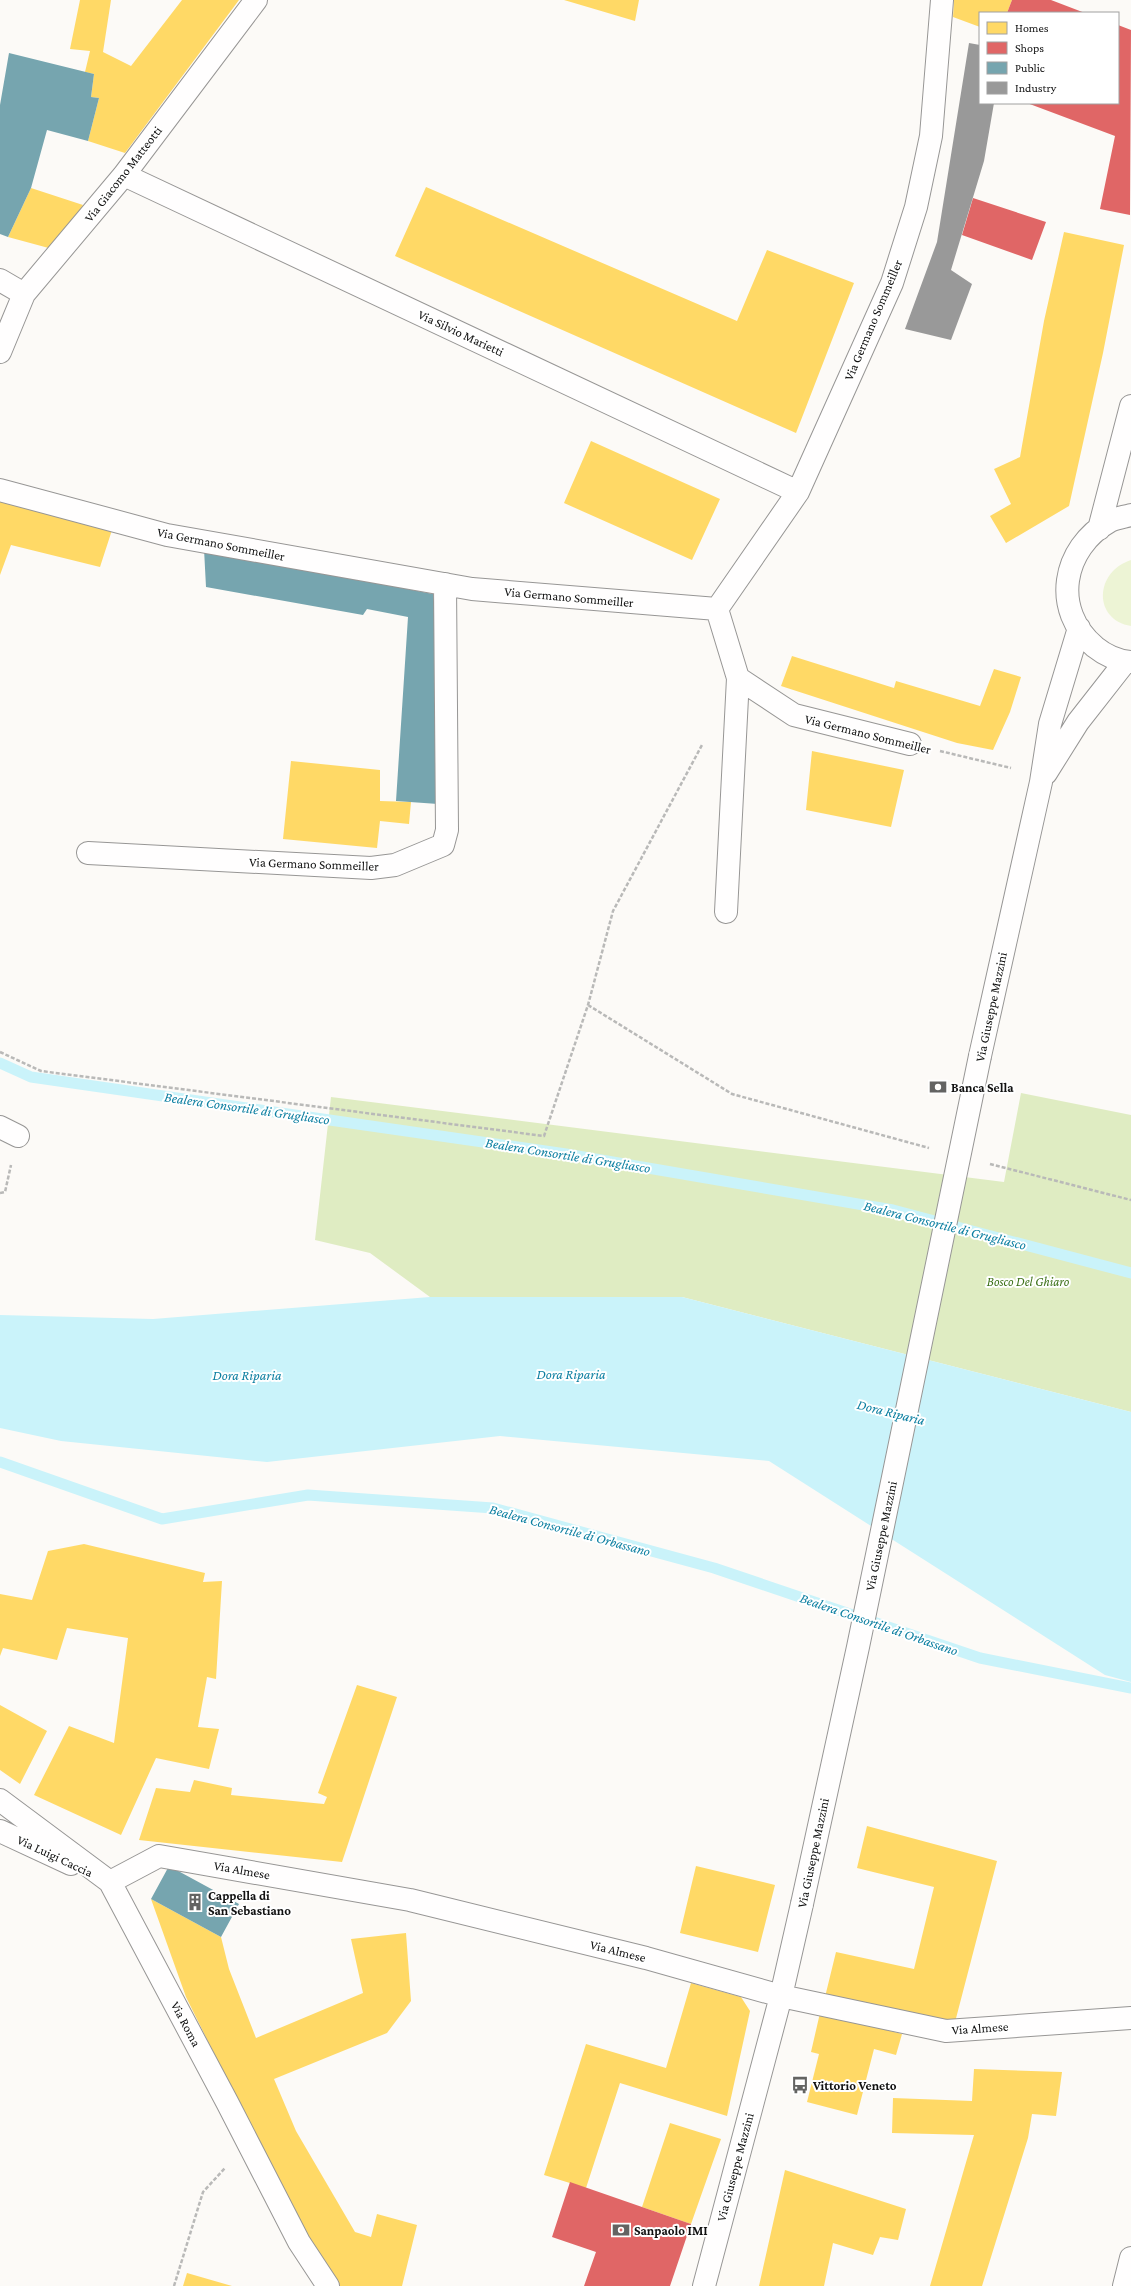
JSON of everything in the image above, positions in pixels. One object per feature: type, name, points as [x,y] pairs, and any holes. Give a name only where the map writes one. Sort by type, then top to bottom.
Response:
[{"type":"street","name":"Via Giacomo Matteotti","points":[[0,352],[24,294],[124,175],[256,0]]},
{"type":"street","name":"Via Germano Sommeiller","points":[[0,490],[167,535],[472,589],[717,609],[798,492],[892,283],[916,207],[931,136],[942,0]]},
{"type":"street","name":"Via Silvio Marietti","points":[[124,175],[798,492]]},
{"type":"street","points":[[0,280],[24,294]]},
{"type":"street","points":[[1099,529],[1131,406]]},
{"type":"street","name":"Via Giuseppe Mazzini","points":[[1041,782],[1078,722],[1128,662],[1104,654],[1085,639],[1073,619],[1067,596],[1069,573],[1077,551],[1099,529],[1112,520],[1131,515]]},
{"type":"street","name":"Via Germano Sommeiller","points":[[88,853],[371,868],[395,865],[443,845],[447,830],[445,584]]},
{"type":"street","points":[[717,609],[738,678],[726,912]]},
{"type":"street","name":"Via Giuseppe Mazzini","points":[[704,2286],[781,1996],[802,1904],[858,1647],[980,1056],[1041,782],[1050,724],[1079,628]]},
{"type":"street","name":"Via Germano Sommeiller","points":[[738,678],[794,716],[910,744]]},
{"type":"street","name":"Via Roma","points":[[0,1800],[110,1882],[299,2242],[328,2286]]},
{"type":"street","name":"Via Luigi Caccia","points":[[0,1831],[110,1882]]},
{"type":"street","name":"Via Almese","points":[[110,1882],[159,1856],[410,1900],[646,1958],[781,1996],[946,2031],[1131,2018]]},
{"type":"street","points":[[1124,2286],[1131,2258]]},
{"type":"path","points":[[0,1052],[41,1071],[544,1136],[588,1005],[613,911],[705,740]]},
{"type":"path","name":"Via Germano Sommeiller","points":[[910,744],[1008,767]]},
{"type":"path","points":[[588,1005],[732,1094],[934,1149]]},
{"type":"path","points":[[1003,1167],[1131,1200]]},
{"type":"path","points":[[174,2286],[203,2192],[248,2143]]},
{"type":"green space","points":[[1131,560],[1131,626],[1119,622],[1110,615],[1105,606],[1103,595],[1105,585],[1110,575],[1119,566]]},
{"type":"green space","name":"Bosco Del Ghiaro","points":[[1021,1093],[1131,1115],[1131,1412],[682,1297],[430,1297],[370,1253],[315,1240],[331,1097],[1004,1182]]},
{"type":"water","name":"Dora Riparia","points":[[430,1297],[682,1297],[1131,1412],[1131,1682],[1105,1675],[769,1461],[500,1436],[267,1462],[61,1441],[0,1428],[0,1315],[153,1319]]},
{"type":"building: Homes","points":[[80,0],[111,0],[103,52],[131,66],[182,0],[239,0],[125,153],[88,141],[99,98],[91,97],[94,74],[85,72],[90,51],[70,49]]},
{"type":"building: Homes","points":[[564,0],[639,0],[635,21]]},
{"type":"building: Homes","points":[[954,0],[1012,0],[1007,12],[979,12],[979,27],[953,17]]},
{"type":"building: Homes","points":[[426,187],[737,321],[767,250],[854,283],[796,433],[395,256]]},
{"type":"building: Homes","points":[[31,188],[83,205],[56,250],[8,237]]},
{"type":"building: Homes","points":[[1064,232],[1124,245],[1103,353],[1069,506],[1006,543],[990,516],[1011,504],[994,469],[1020,457],[1044,321]]},
{"type":"building: Homes","points":[[591,441],[720,499],[692,560],[564,503]]},
{"type":"building: Homes","points":[[0,499],[112,530],[100,567],[11,545],[0,575]]},
{"type":"building: Homes","points":[[792,656],[894,688],[896,681],[980,706],[994,669],[1021,677],[1010,712],[993,750],[957,743],[781,686]]},
{"type":"building: Homes","points":[[812,751],[904,770],[891,827],[806,810]]},
{"type":"building: Homes","points":[[291,761],[380,770],[380,801],[411,802],[409,824],[380,821],[377,848],[283,839]]},
{"type":"building: Homes","points":[[84,1544],[205,1573],[203,1582],[222,1581],[216,1679],[207,1677],[198,1727],[219,1729],[209,1769],[156,1758],[121,1835],[34,1795],[69,1726],[114,1743],[128,1638],[67,1628],[57,1660],[3,1648],[0,1656],[0,1594],[32,1600],[48,1551]]},
{"type":"building: Homes","points":[[357,1685],[397,1697],[342,1862],[139,1840],[156,1788],[190,1792],[194,1780],[232,1788],[231,1795],[324,1804],[327,1797],[318,1793]]},
{"type":"building: Homes","points":[[0,1705],[47,1731],[20,1784],[0,1770]]},
{"type":"building: Homes","points":[[867,1826],[997,1861],[954,2026],[825,1997],[836,1952],[914,1969],[934,1887],[857,1868]]},
{"type":"building: Homes","points":[[696,1866],[775,1885],[758,1952],[680,1933]]},
{"type":"building: Homes","points":[[151,1899],[221,1937],[229,1969],[256,2038],[363,1993],[351,1939],[406,1933],[411,2001],[387,2033],[274,2079],[296,2131],[355,2232],[371,2237],[377,2214],[417,2225],[402,2286],[337,2286],[306,2239],[186,1997]]},
{"type":"building: Homes","points":[[691,1983],[741,1997],[750,2011],[727,2116],[620,2083],[586,2188],[544,2175],[586,2044],[666,2068]]},
{"type":"building: Homes","points":[[820,2013],[902,2034],[896,2055],[874,2049],[857,2115],[807,2102],[819,2054],[811,2052]]},
{"type":"building: Homes","points":[[974,2069],[1062,2072],[1056,2116],[1032,2114],[1028,2138],[982,2286],[930,2286],[974,2135],[892,2133],[893,2098],[972,2101]]},
{"type":"building: Homes","points":[[670,2123],[721,2139],[691,2224],[642,2207]]},
{"type":"building: Homes","points":[[785,2170],[906,2209],[898,2240],[880,2237],[873,2255],[833,2243],[824,2286],[759,2286]]},
{"type":"building: Homes","points":[[187,2273],[232,2286],[183,2286]]},
{"type":"building: Shops","points":[[1012,0],[1051,0],[1082,12],[1007,12]]},
{"type":"building: Shops","points":[[1119,25],[1131,30],[1130,215],[1100,209],[1115,136],[1030,104],[1119,104]]},
{"type":"building: Shops","points":[[973,198],[1046,222],[1032,260],[962,235]]},
{"type":"building: Shops","name":"Sanpaolo IMI","points":[[570,2182],[691,2224],[670,2286],[584,2286],[596,2252],[552,2237]]},
{"type":"building: Public","points":[[9,53],[94,74],[91,97],[99,98],[88,141],[47,130],[31,188],[8,237],[0,234],[0,105]]},
{"type":"building: Public","points":[[204,549],[433,594],[436,616],[438,804],[396,801],[408,617],[367,609],[363,615],[206,587]]},
{"type":"building: Public","name":"Cappella di San Sebastiano","points":[[169,1866],[239,1904],[221,1937],[151,1899]]},
{"type":"building: Industry","points":[[969,43],[979,45],[979,104],[994,104],[984,161],[951,270],[972,284],[951,340],[905,329],[937,242]]},
{"type":"waterway","name":"Bealera Consortile di Grugliasco","points":[[0,1063],[31,1077],[566,1154],[893,1210],[1131,1273]]},
{"type":"waterway","name":"Bealera Consortile di Orbassano","points":[[0,1462],[162,1519],[308,1495],[493,1508],[714,1568],[980,1658],[1131,1688]]},
{"type":"place","name":"Banca Sella","points":[[938,1087]]},
{"type":"place","name":"Cappella di San Sebastiano","points":[[195,1902]]},
{"type":"place","name":"Vittorio Veneto","points":[[800,2085]]},
{"type":"place","name":"Sanpaolo IMI","points":[[621,2230]]}]
